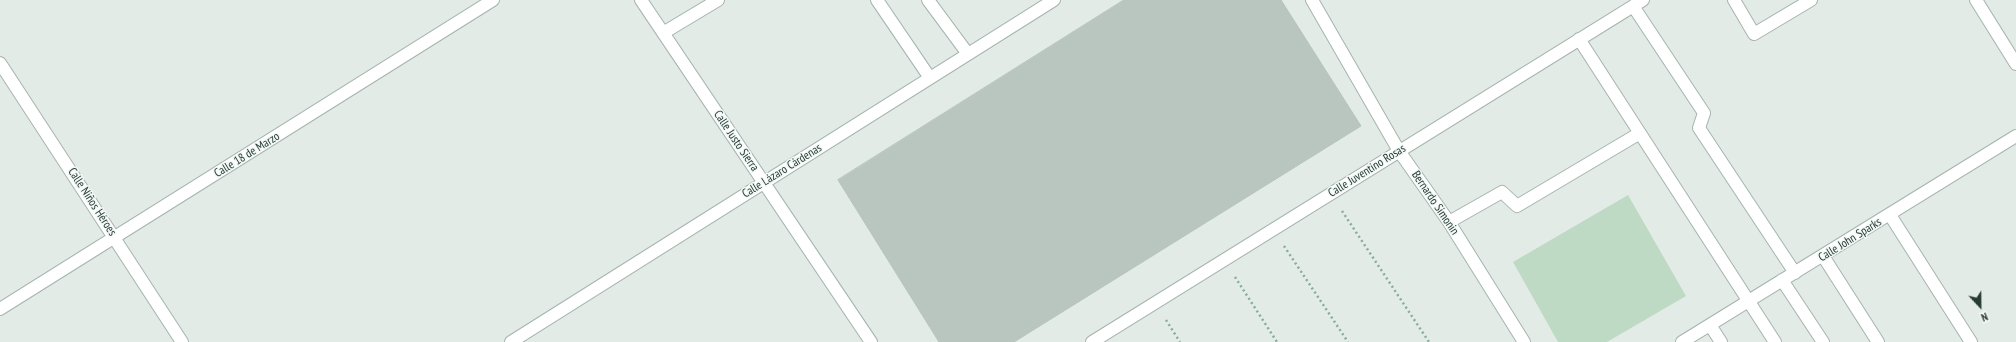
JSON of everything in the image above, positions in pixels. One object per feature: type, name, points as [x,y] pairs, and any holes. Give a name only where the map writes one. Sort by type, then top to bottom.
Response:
[{"type":"street","name":"Calle 18 de Marzo","points":[[0,309],[493,0]]},
{"type":"street","name":"Calle Justo Sierra","points":[[641,0],[871,342]]},
{"type":"street","points":[[663,33],[718,0]]},
{"type":"street","points":[[877,0],[930,78]]},
{"type":"street","points":[[928,0],[968,54]]},
{"type":"street","name":"Calle Lázaro Cárdenas","points":[[511,342],[1054,0]]},
{"type":"street","name":"Bernardo Simonin","points":[[1312,0],[1399,151],[1448,222],[1524,342]]},
{"type":"street","points":[[1734,0],[1754,34],[1811,0]]},
{"type":"street","points":[[1976,0],[2016,64]]},
{"type":"street","points":[[1638,3],[1704,113],[1699,128],[1795,273]]},
{"type":"street","name":"Calle Juventino Rosas","points":[[1092,342],[1638,3]]},
{"type":"street","points":[[1579,39],[1776,342]]},
{"type":"street","name":"Calle Niños Héroes","points":[[0,62],[182,342]]},
{"type":"street","points":[[1448,222],[1502,192],[1517,206],[1640,133]]},
{"type":"street","name":"Calle John Sparks","points":[[1682,342],[2016,136]]},
{"type":"street","points":[[1890,215],[1971,342]]},
{"type":"street","points":[[1823,256],[1878,342]]},
{"type":"street","points":[[1782,280],[1823,342]]},
{"type":"street","points":[[1710,325],[1721,342]]},
{"type":"path","points":[[1330,194],[1429,342]]},
{"type":"path","points":[[1273,230],[1348,342]]},
{"type":"path","points":[[1224,260],[1277,342]]},
{"type":"path","points":[[1155,303],[1180,342]]},
{"type":"green space","points":[[1628,195],[1686,296],[1607,342],[1558,342],[1513,262]]},
{"type":"building","points":[[1124,0],[1281,0],[1361,126],[1014,342],[939,342],[838,180]]}]
